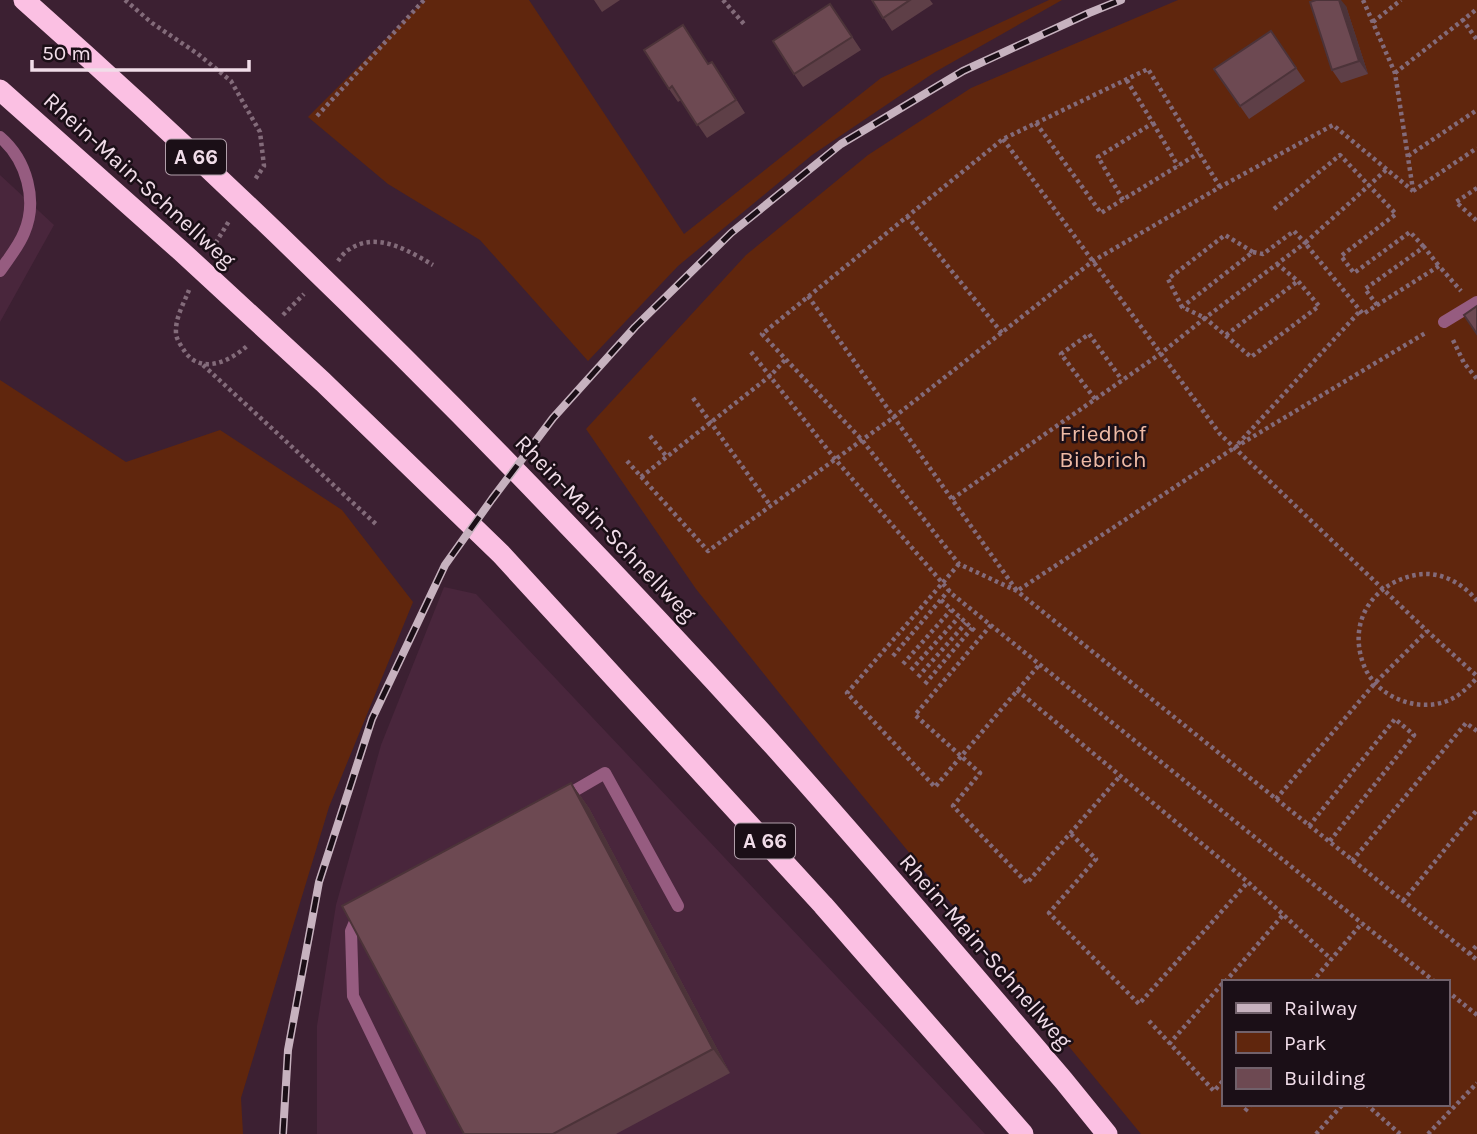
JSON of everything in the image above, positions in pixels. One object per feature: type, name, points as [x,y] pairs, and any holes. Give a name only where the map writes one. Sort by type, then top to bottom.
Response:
[{"type":"highway","name":"Rhein-Main-Schnellweg","points":[[24,0],[220,180],[363,317],[542,498],[775,748],[1107,1134]]},
{"type":"highway","name":"Rhein-Main-Schnellweg","points":[[0,90],[323,382],[501,554],[823,905],[1023,1134]]},
{"type":"lane","points":[[0,138],[8,144],[24,169],[31,201],[24,233],[0,271]]},
{"type":"lane","points":[[1444,321],[1475,303]]},
{"type":"lane","points":[[556,800],[606,774],[678,905]]},
{"type":"lane","points":[[373,901],[361,908],[351,931],[353,996],[420,1134]]},
{"type":"path","points":[[317,116],[424,0]]},
{"type":"path","points":[[723,0],[744,24]]},
{"type":"path","points":[[1363,0],[1395,73],[1413,191]]},
{"type":"path","points":[[1373,22],[1401,0]]},
{"type":"path","points":[[1395,73],[1477,9]]},
{"type":"path","points":[[1462,19],[1477,40]]},
{"type":"path","points":[[1220,187],[1148,69],[1003,139],[762,334],[862,440],[959,564],[1017,591],[1477,960]]},
{"type":"path","points":[[1126,79],[1178,166]]},
{"type":"path","points":[[1408,156],[1477,110]]},
{"type":"path","points":[[1036,123],[1101,213],[1199,153]]},
{"type":"path","points":[[1123,200],[1098,157],[1153,123]]},
{"type":"path","points":[[627,461],[708,551],[894,417],[1093,261],[1333,125],[1413,191]]},
{"type":"path","points":[[1003,139],[1220,434],[1383,588],[1427,631],[1477,677],[1464,691],[1447,701],[1428,705],[1408,703],[1390,696],[1375,683],[1363,666],[1358,645],[1360,623],[1368,604],[1383,588],[1401,578],[1421,574],[1442,576],[1461,585],[1477,600]]},
{"type":"path","points":[[1413,191],[1477,148]]},
{"type":"path","points":[[1274,209],[1340,155],[1396,214],[1340,256],[1354,273],[1410,232],[1438,266],[1475,303]]},
{"type":"path","points":[[952,499],[1160,354],[1305,243],[1386,169]]},
{"type":"path","points":[[1477,188],[1456,202],[1477,220]]},
{"type":"path","points":[[907,216],[1002,333]]},
{"type":"path","points":[[1277,264],[1298,281],[1319,306],[1251,357],[1205,318],[1182,307],[1168,279],[1225,235],[1253,252],[1263,254],[1294,231],[1363,314],[1438,266]]},
{"type":"path","points":[[1377,306],[1365,289],[1424,247]]},
{"type":"path","points":[[1182,307],[1253,252]]},
{"type":"path","points":[[1226,335],[1298,281]]},
{"type":"path","points":[[808,296],[1017,591]]},
{"type":"path","points":[[1234,448],[1360,311]]},
{"type":"path","points":[[1017,591],[1234,448],[1444,321],[1464,363],[1477,379]]},
{"type":"path","points":[[1095,399],[1061,354],[1088,334],[1122,380]]},
{"type":"path","points":[[751,352],[835,459],[949,590],[1433,980]]},
{"type":"path","points":[[641,477],[770,376],[786,359]]},
{"type":"path","points":[[203,364],[377,525]]},
{"type":"path","points":[[693,398],[770,505]]},
{"type":"path","points":[[650,436],[667,457]]},
{"type":"path","points":[[959,564],[848,692],[935,787],[1040,664]]},
{"type":"path","points":[[893,656],[949,590]]},
{"type":"path","points":[[925,684],[974,630],[941,600]]},
{"type":"path","points":[[903,664],[951,610]]},
{"type":"path","points":[[911,670],[959,617]]},
{"type":"path","points":[[918,677],[966,623]]},
{"type":"path","points":[[991,625],[915,715],[980,773],[953,806],[1027,883],[1121,776]]},
{"type":"path","points":[[1276,799],[1375,683],[1427,631]]},
{"type":"path","points":[[1017,690],[1248,882],[1331,959]]},
{"type":"path","points":[[1310,826],[1395,719],[1414,735],[1329,842]]},
{"type":"path","points":[[1352,861],[1466,723],[1477,731]]},
{"type":"path","points":[[1403,901],[1477,810]]},
{"type":"path","points":[[1071,834],[1096,859],[1049,913],[1139,1004],[1248,882]]},
{"type":"path","points":[[1227,980],[1283,915]]},
{"type":"path","points":[[1314,980],[1362,923]]},
{"type":"path","points":[[1469,954],[1477,945]]},
{"type":"path","points":[[1170,1044],[1222,985]]},
{"type":"path","points":[[1449,993],[1477,1015]]},
{"type":"path","points":[[1149,1021],[1214,1091],[1222,1082]]},
{"type":"path","points":[[1428,1134],[1477,1083]]},
{"type":"path","points":[[1245,1111],[1249,1106]]},
{"type":"path","points":[[1316,1134],[1341,1106]]},
{"type":"path","points":[[1368,1106],[1400,1134]]},
{"type":"shaded area","points":[[0,175],[54,225],[0,322]]},
{"type":"shaded area","points":[[444,587],[476,594],[985,1134],[317,1134],[317,1026],[336,905],[381,745]]},
{"type":"green space","points":[[425,0],[529,0],[684,234],[881,78],[1049,0],[1062,0],[935,72],[812,155],[678,266],[588,361],[480,240],[388,184],[308,117]]},
{"type":"green space","name":"Friedhof Biebrich","points":[[1178,0],[1477,0],[1477,1134],[1141,1134],[828,754],[696,589],[586,429],[746,255],[868,155],[971,88]]},
{"type":"green space","points":[[0,380],[126,462],[220,430],[342,510],[413,602],[329,807],[241,1098],[243,1134],[0,1134]]},
{"type":"building","points":[[872,0],[910,0],[883,18]]},
{"type":"building","points":[[1339,0],[1359,61],[1332,70],[1310,2]]},
{"type":"building","points":[[830,4],[852,37],[794,74],[773,41]]},
{"type":"building","points":[[683,25],[708,64],[712,62],[736,100],[697,125],[644,50]]},
{"type":"building","points":[[1271,31],[1296,68],[1240,106],[1214,69]]},
{"type":"building","points":[[1477,306],[1477,334],[1464,315]]},
{"type":"building","points":[[571,783],[713,1049],[553,1134],[464,1134],[342,906]]},
{"type":"railway","points":[[283,1134],[288,1050],[319,882],[372,719],[445,565],[492,499],[553,418],[635,327],[731,233],[841,144],[963,71],[1121,0]]}]
